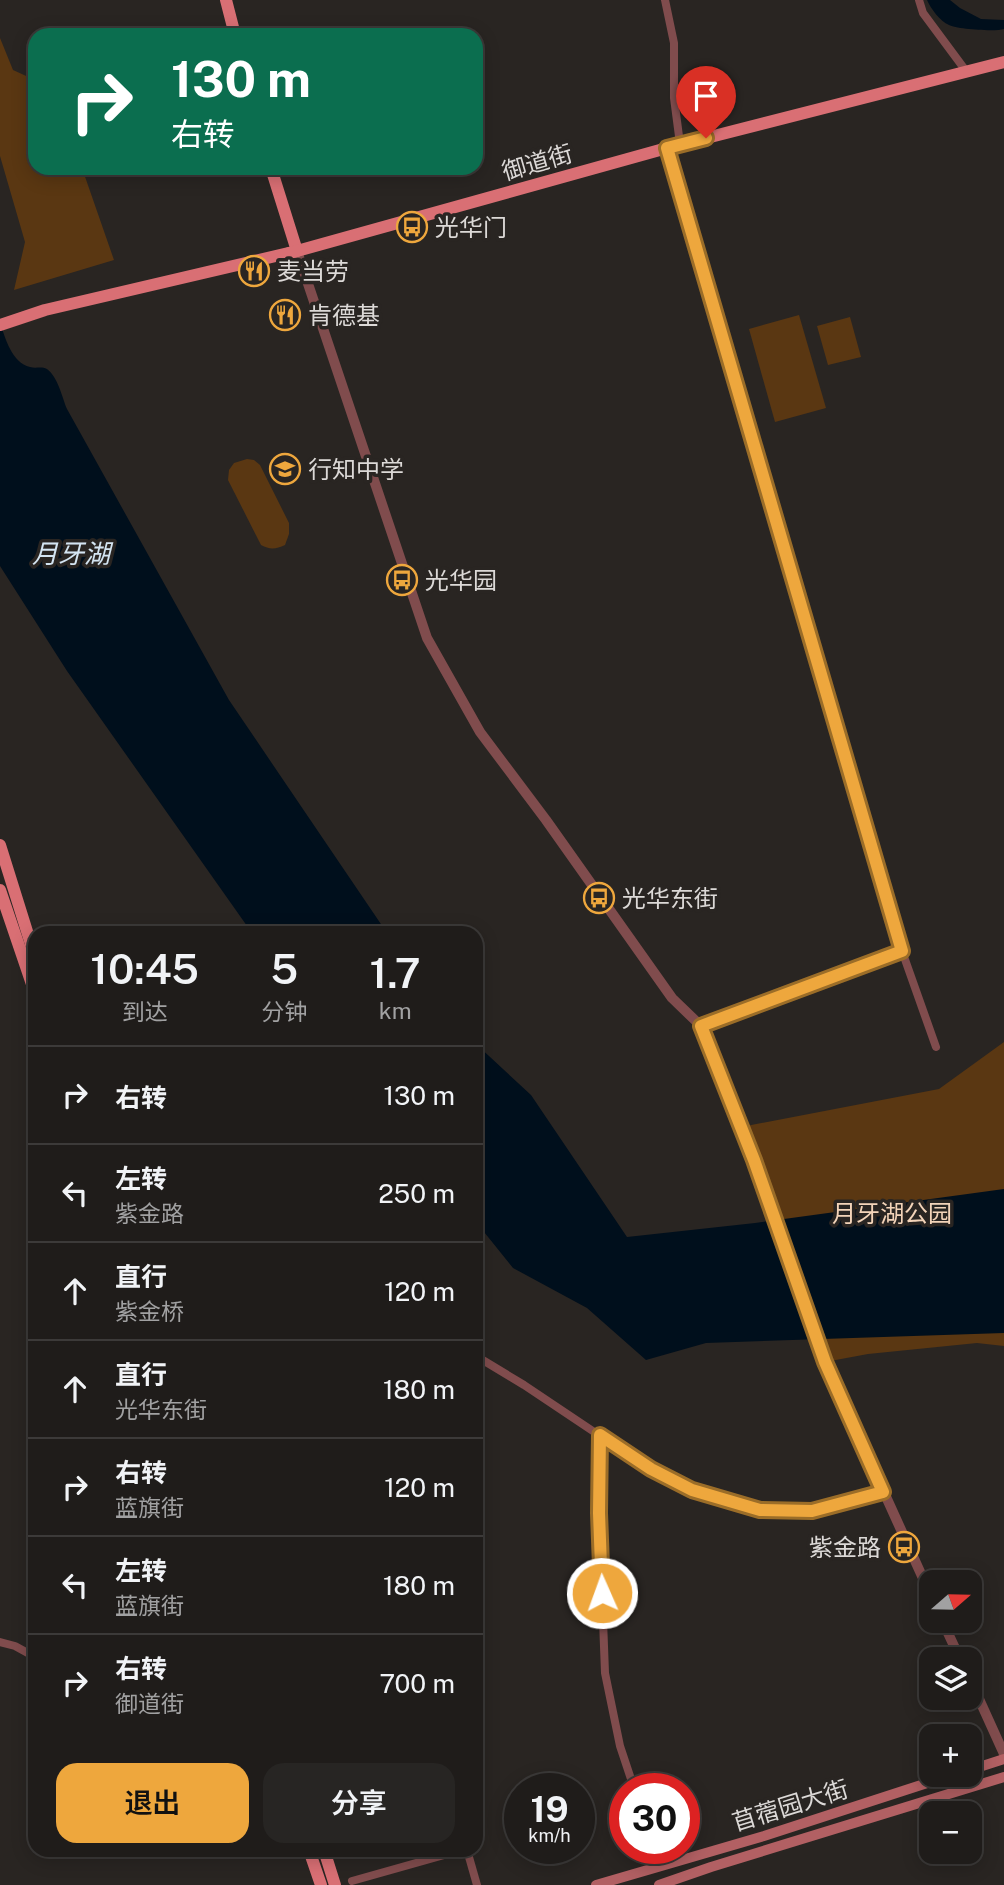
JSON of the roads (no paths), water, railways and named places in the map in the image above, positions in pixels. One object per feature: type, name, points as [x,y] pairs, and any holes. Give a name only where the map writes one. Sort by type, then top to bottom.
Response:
[{"type":"main road","name":"御道街","points":[[0,325],[45,310],[297,251],[681,144],[1004,62]]},
{"type":"main road","points":[[273,175],[297,251]]},
{"type":"main road","points":[[0,845],[4,872],[28,938]]},
{"type":"main road","points":[[0,890],[28,972]]},
{"type":"main road","points":[[982,1765],[1004,1756]]},
{"type":"main road","name":"苜蓿园大街","points":[[660,1885],[1004,1777]]},
{"type":"main road","name":"苜蓿园大街","points":[[596,1885],[764,1836],[919,1786]]},
{"type":"main road","points":[[311,1857],[321,1885]]},
{"type":"main road","points":[[326,1857],[335,1885]]},
{"type":"street","points":[[226,0],[233,28]]},
{"type":"street","points":[[665,0],[674,43],[674,98],[681,144]]},
{"type":"street","points":[[919,0],[923,13],[967,71]]},
{"type":"street","points":[[667,148],[902,951],[936,1047]]},
{"type":"street","points":[[297,251],[427,638],[480,732],[672,998],[701,1026],[754,1160],[825,1362],[919,1570]]},
{"type":"street","points":[[701,1026],[902,951]]},
{"type":"street","points":[[483,1360],[651,1469],[692,1490],[760,1510],[812,1511],[883,1492]]},
{"type":"street","points":[[600,1435],[599,1513],[605,1673],[620,1746],[629,1773]]},
{"type":"street","points":[[0,1642],[28,1653]]},
{"type":"street","points":[[982,1706],[1004,1756]]},
{"type":"street","points":[[352,1881],[437,1857]]},
{"type":"street","points":[[469,1857],[477,1885]]},
{"type":"water","points":[[927,0],[950,0],[981,19],[1004,20],[1004,29],[976,30],[949,25],[942,21]]},
{"type":"water","name":"月牙湖","points":[[0,322],[10,349],[18,361],[30,367],[47,369],[54,377],[67,409],[229,700],[382,926],[247,926],[67,671],[0,566]]},
{"type":"water","points":[[483,1050],[531,1095],[627,1237],[755,1223],[1004,1189],[1004,1333],[706,1343],[646,1360],[587,1308],[513,1268],[483,1231]]},
{"type":"place","name":"光华门","points":[[412,227]]},
{"type":"place","name":"麦当劳","points":[[254,271]]},
{"type":"place","name":"肯德基","points":[[285,315]]},
{"type":"place","name":"行知中学","points":[[285,469]]},
{"type":"place","name":"光华园","points":[[402,580]]},
{"type":"place","name":"光华东街","points":[[599,898]]},
{"type":"place","name":"紫金路","points":[[904,1547]]},
{"type":"park label","name":"月牙湖公园","points":[[892,1213]]}]
